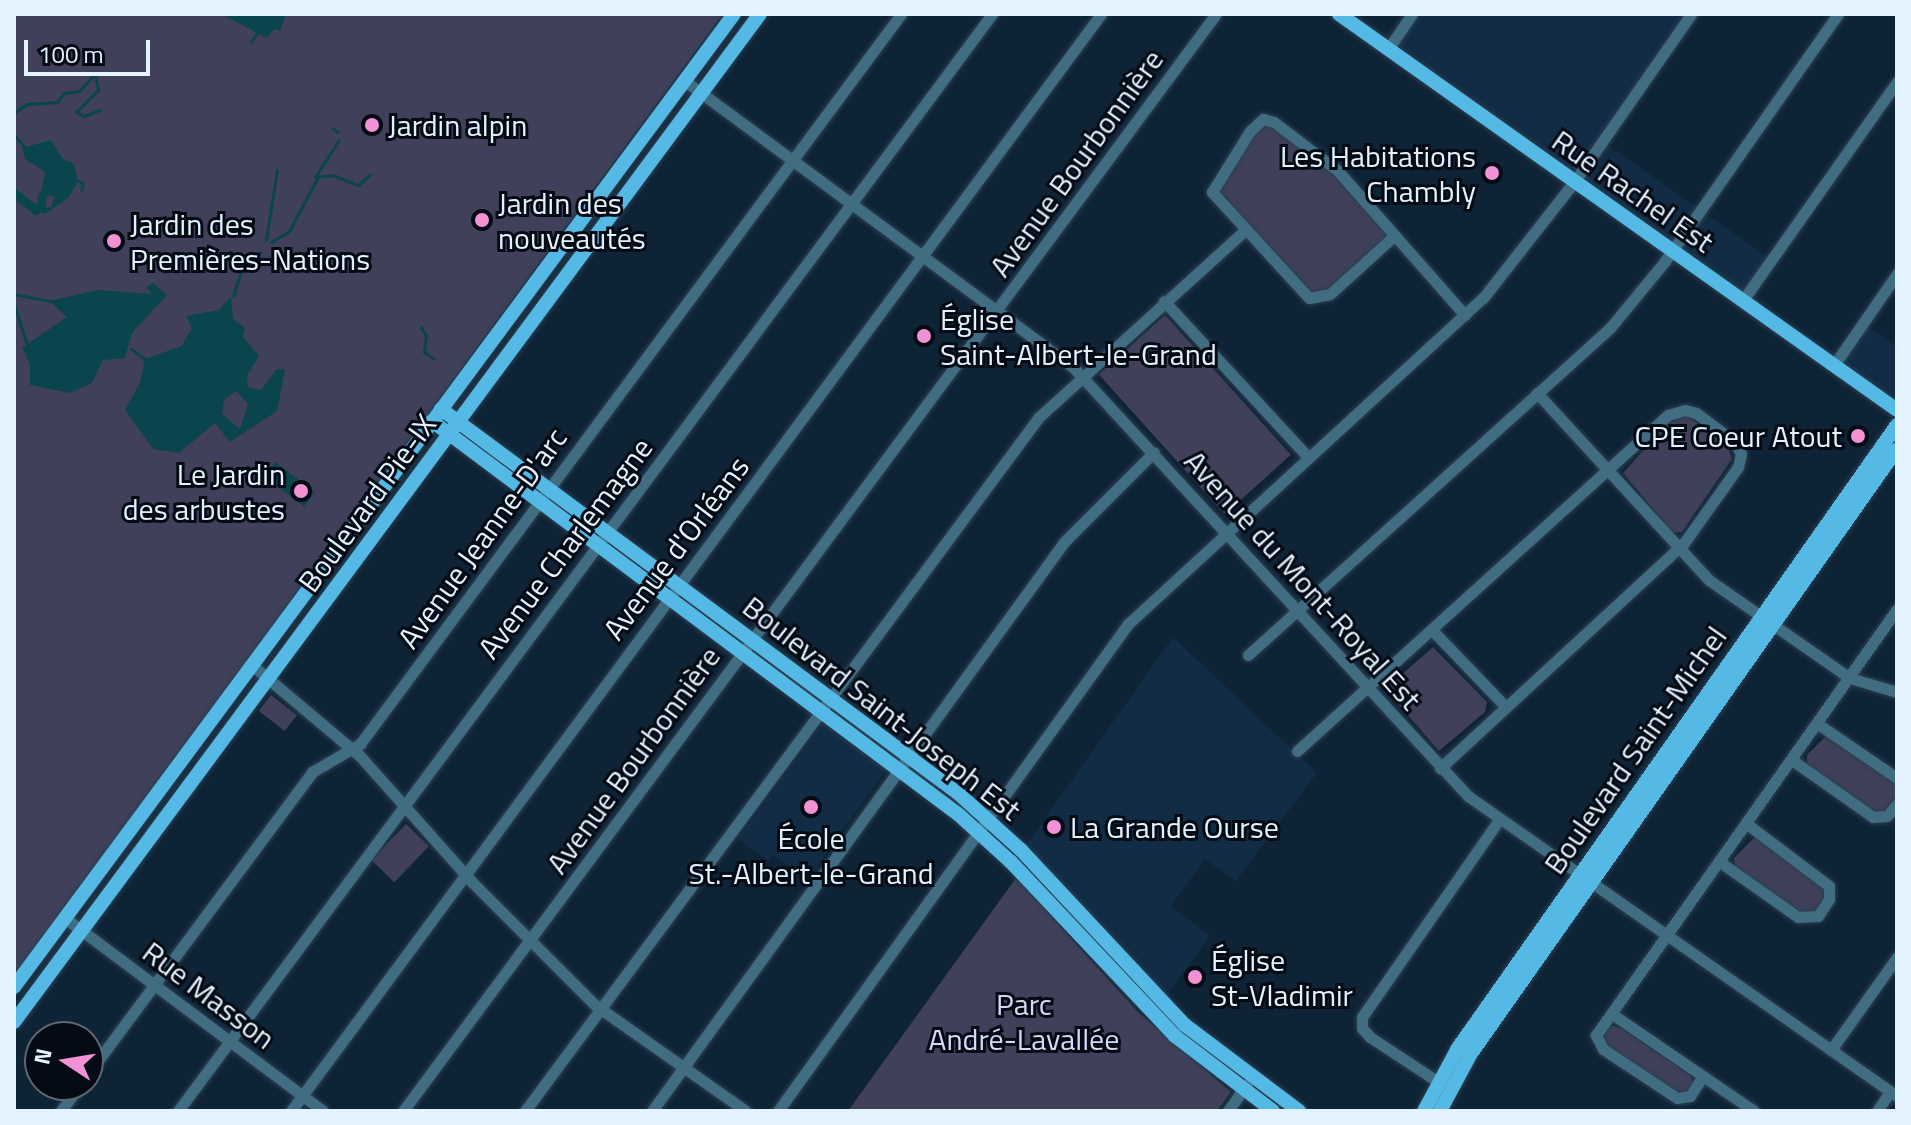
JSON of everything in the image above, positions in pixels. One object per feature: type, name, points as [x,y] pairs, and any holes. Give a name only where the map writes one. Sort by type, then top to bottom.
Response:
[{"type":"main road","name":"Boulevard Pie-IX","points":[[14,987],[734,14]]},
{"type":"main road","name":"Boulevard Pie-IX","points":[[14,1022],[760,14]]},
{"type":"main road","name":"Rue Rachel Est","points":[[1339,14],[1897,410]]},
{"type":"main road","name":"Boulevard Saint-Joseph Est","points":[[441,409],[543,495]]},
{"type":"main road","name":"Boulevard Saint-Joseph Est","points":[[432,421],[543,495],[826,703],[910,755],[989,819],[1185,1025],[1248,1083],[1273,1111]]},
{"type":"main road","name":"Boulevard Saint-Michel","points":[[1424,1111],[1445,1087],[1761,616],[1897,425]]},
{"type":"main road","name":"Boulevard Saint-Michel","points":[[1586,879],[1774,625],[1897,449]]},
{"type":"main road","name":"Boulevard Saint-Joseph Est","points":[[826,703],[979,832],[1122,985],[1175,1036],[1248,1083],[1299,1111]]},
{"type":"main road","name":"Boulevard Saint-Michel","points":[[1440,1111],[1445,1087]]},
{"type":"street","name":"Avenue Jeanne-D'arc","points":[[104,1053],[312,772],[353,750],[901,14]]},
{"type":"street","name":"Avenue Charlemagne","points":[[178,1111],[992,14]]},
{"type":"street","name":"Avenue d'Orléans","points":[[291,1111],[1101,14]]},
{"type":"street","name":"Avenue Bourbonnière","points":[[403,1111],[1216,14]]},
{"type":"street","points":[[1388,49],[1412,14]]},
{"type":"street","points":[[778,1111],[1128,624],[1499,281],[1574,182],[1691,14]]},
{"type":"street","points":[[1248,655],[1610,328],[1673,250],[1838,14]]},
{"type":"street","name":"Avenue du Mont-Royal Est","points":[[685,81],[997,311],[1080,376],[1154,452],[1440,768],[1499,820],[1894,1094]]},
{"type":"street","points":[[1743,300],[1897,82]]},
{"type":"street","points":[[1394,236],[1320,298],[1301,291],[1212,192],[1250,131],[1263,119],[1318,152],[1394,236],[1465,315]]},
{"type":"street","points":[[525,1111],[1022,439],[1080,376],[1244,231]]},
{"type":"street","points":[[1834,365],[1897,274]]},
{"type":"street","points":[[1164,301],[1308,457]]},
{"type":"street","points":[[1537,393],[1677,550],[1709,580],[1850,678],[1897,692]]},
{"type":"street","points":[[1297,751],[1674,412],[1696,413],[1735,442],[1741,454],[1738,467],[1677,550],[1504,705],[1440,768]]},
{"type":"street","points":[[652,1111],[1064,542],[1154,452]]},
{"type":"street","points":[[1703,1076],[1686,1098],[1660,1088],[1598,1044],[1597,1031],[1897,609]]},
{"type":"street","points":[[1432,630],[1504,705]]},
{"type":"street","points":[[252,665],[353,750],[406,803],[465,874],[600,1009],[746,1111]]},
{"type":"street","points":[[1818,724],[1897,778]]},
{"type":"street","points":[[1792,760],[1873,817],[1887,816],[1897,804]]},
{"type":"street","points":[[1445,1087],[1370,1037],[1362,1028],[1362,1017],[1499,820]]},
{"type":"street","points":[[1720,862],[1798,917],[1818,916],[1829,899],[1829,886],[1747,824]]},
{"type":"street","name":"Rue Masson","points":[[65,918],[323,1111]]},
{"type":"street","points":[[1831,1050],[1897,957]]},
{"type":"street","points":[[1612,1014],[1754,1111]]},
{"type":"street","points":[[1228,1111],[1248,1083]]},
{"type":"street","points":[[1877,1111],[1894,1094]]},
{"type":"shaded area","points":[[221,14],[286,15],[280,31],[274,29],[267,38]]},
{"type":"shaded area","points":[[1416,14],[1691,14],[1602,141],[1772,260],[1743,300],[1395,48]]},
{"type":"shaded area","points":[[51,140],[63,159],[74,164],[78,181],[69,197],[45,214],[37,209],[51,207],[55,196],[40,196],[45,172],[25,159],[22,148]]},
{"type":"shaded area","points":[[153,283],[167,295],[132,333],[125,358],[103,360],[92,383],[70,393],[30,385],[30,364],[22,348],[67,317],[49,301],[98,290],[152,294],[146,287]]},
{"type":"shaded area","points":[[231,296],[233,319],[245,328],[243,337],[259,356],[247,376],[248,387],[261,390],[277,369],[285,370],[277,411],[230,442],[215,423],[179,453],[153,449],[125,410],[140,383],[145,359],[182,346],[192,328],[186,316],[219,310]],"holes":[[[236,391],[248,404],[240,429],[222,414],[224,400]]]},
{"type":"shaded area","points":[[1863,323],[1897,347],[1897,401],[1839,359]]},
{"type":"shaded area","points":[[275,462],[315,492],[304,506],[264,476]]},
{"type":"shaded area","points":[[1173,637],[1317,773],[1236,881],[1205,859],[1171,906],[1210,936],[1165,998],[1024,848]]},
{"type":"shaded area","name":"École St.-Albert-le-Grand","points":[[824,723],[886,770],[807,880],[773,855],[768,861],[738,839]]},
{"type":"green space","points":[[14,14],[723,14],[14,976]]},
{"type":"green space","points":[[1263,119],[1318,152],[1394,236],[1330,294],[1309,298],[1216,202],[1216,180]]},
{"type":"green space","points":[[1165,315],[1291,455],[1225,514],[1099,375]]},
{"type":"green space","points":[[1688,416],[1728,447],[1732,459],[1682,532],[1673,533],[1623,473],[1669,422]]},
{"type":"green space","points":[[1433,647],[1487,702],[1485,712],[1439,751],[1385,689]]},
{"type":"green space","points":[[271,695],[297,715],[285,731],[259,711]]},
{"type":"green space","points":[[1827,735],[1897,785],[1897,796],[1885,812],[1875,812],[1807,764],[1807,755]]},
{"type":"green space","points":[[406,824],[429,846],[394,882],[371,860]]},
{"type":"green space","points":[[1755,837],[1822,885],[1826,894],[1814,913],[1803,914],[1735,866],[1734,858]]},
{"type":"green space","name":"Parc André-Lavallée","points":[[1016,878],[1138,1012],[1231,1092],[1217,1111],[848,1111]]},
{"type":"green space","points":[[1609,1025],[1621,1028],[1690,1075],[1693,1082],[1687,1092],[1674,1091],[1604,1044],[1602,1035]]},
{"type":"waterway","points":[[251,42],[257,33]]},
{"type":"waterway","points":[[14,113],[27,104],[57,102],[64,93],[79,91],[95,74],[98,90],[76,112],[84,116],[100,110]]},
{"type":"waterway","points":[[332,128],[338,132]]},
{"type":"waterway","points":[[14,135],[24,146]]},
{"type":"waterway","points":[[339,140],[315,177],[333,175],[358,185],[370,175]]},
{"type":"waterway","points":[[266,240],[277,170]]},
{"type":"waterway","points":[[271,242],[289,231],[317,179]]},
{"type":"waterway","points":[[78,181],[83,183],[81,190]]},
{"type":"waterway","points":[[14,193],[36,210]]},
{"type":"waterway","points":[[40,208],[42,196]]},
{"type":"waterway","points":[[233,296],[242,269],[261,252]]},
{"type":"waterway","points":[[14,294],[49,301]]},
{"type":"waterway","points":[[14,304],[27,345]]},
{"type":"waterway","points":[[421,327],[426,336],[424,352],[434,359]]},
{"type":"waterway","points":[[131,349],[145,359]]},
{"type":"place","name":"Jardin alpin","points":[[372,125]]},
{"type":"place","name":"Les Habitations Chambly","points":[[1492,173]]},
{"type":"place","name":"Jardin des nouveautés","points":[[482,220]]},
{"type":"place","name":"Jardin des Premières-Nations","points":[[114,241]]},
{"type":"place","name":"Église Saint-Albert-le-Grand","points":[[924,336]]},
{"type":"place","name":"CPE Coeur Atout","points":[[1858,436]]},
{"type":"place","name":"Le Jardin des arbustes","points":[[301,491]]},
{"type":"place","name":"École St.-Albert-le-Grand","points":[[811,807]]},
{"type":"place","name":"La Grande Ourse","points":[[1054,827]]},
{"type":"place","name":"Église St-Vladimir","points":[[1195,977]]}]
